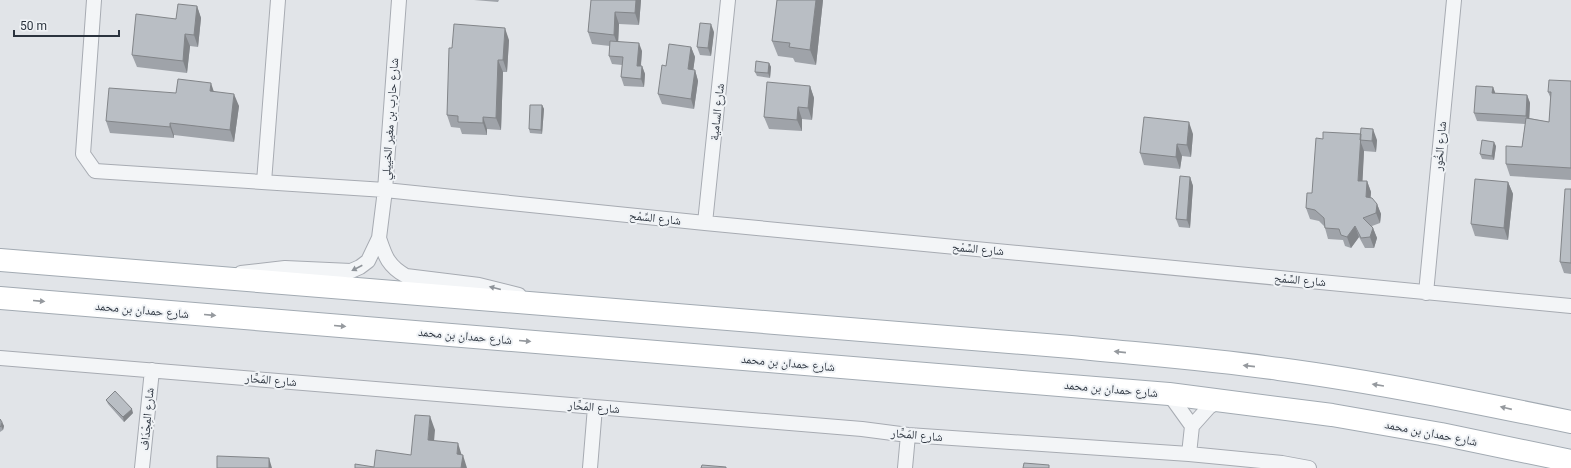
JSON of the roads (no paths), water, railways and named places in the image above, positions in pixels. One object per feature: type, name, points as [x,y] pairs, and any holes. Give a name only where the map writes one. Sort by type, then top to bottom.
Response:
[{"type":"main road","points":[[0,260],[1063,346],[1279,369],[1481,402],[1571,422]]},
{"type":"main road","name":"شارع حمدان بن محمد","points":[[0,298],[1169,394],[1332,415],[1441,434],[1571,461]]},
{"type":"street","name":"شارع السَّمْح","points":[[94,0],[83,154],[95,171],[385,190],[705,223],[1571,306]]},
{"type":"street","points":[[264,182],[278,0]]},
{"type":"street","name":"شارع حارب بن مغير الخييلي","points":[[225,278],[255,271],[285,268],[351,271],[368,261],[379,238],[385,190],[399,0]]},
{"type":"street","name":"شارع السامية","points":[[705,223],[728,0]]},
{"type":"street","name":"شارع الخُور","points":[[1426,293],[1454,0]]},
{"type":"street","name":"شارع حارب بن مغير الخييلي","points":[[379,238],[388,262],[396,270],[406,276],[479,285],[513,293],[546,304]]},
{"type":"street","name":"شارع المَحَّار","points":[[0,358],[854,428],[908,435],[1188,454],[1282,463],[1309,468]]},
{"type":"street","name":"شارع المِجْدَاف","points":[[142,468],[152,370]]},
{"type":"street","points":[[1169,394],[1192,426]]},
{"type":"street","points":[[1188,454],[1192,426],[1209,407],[1220,400]]},
{"type":"street","points":[[590,468],[595,407]]},
{"type":"street","points":[[1531,414],[1571,410]]},
{"type":"street","points":[[905,468],[908,435]]}]
